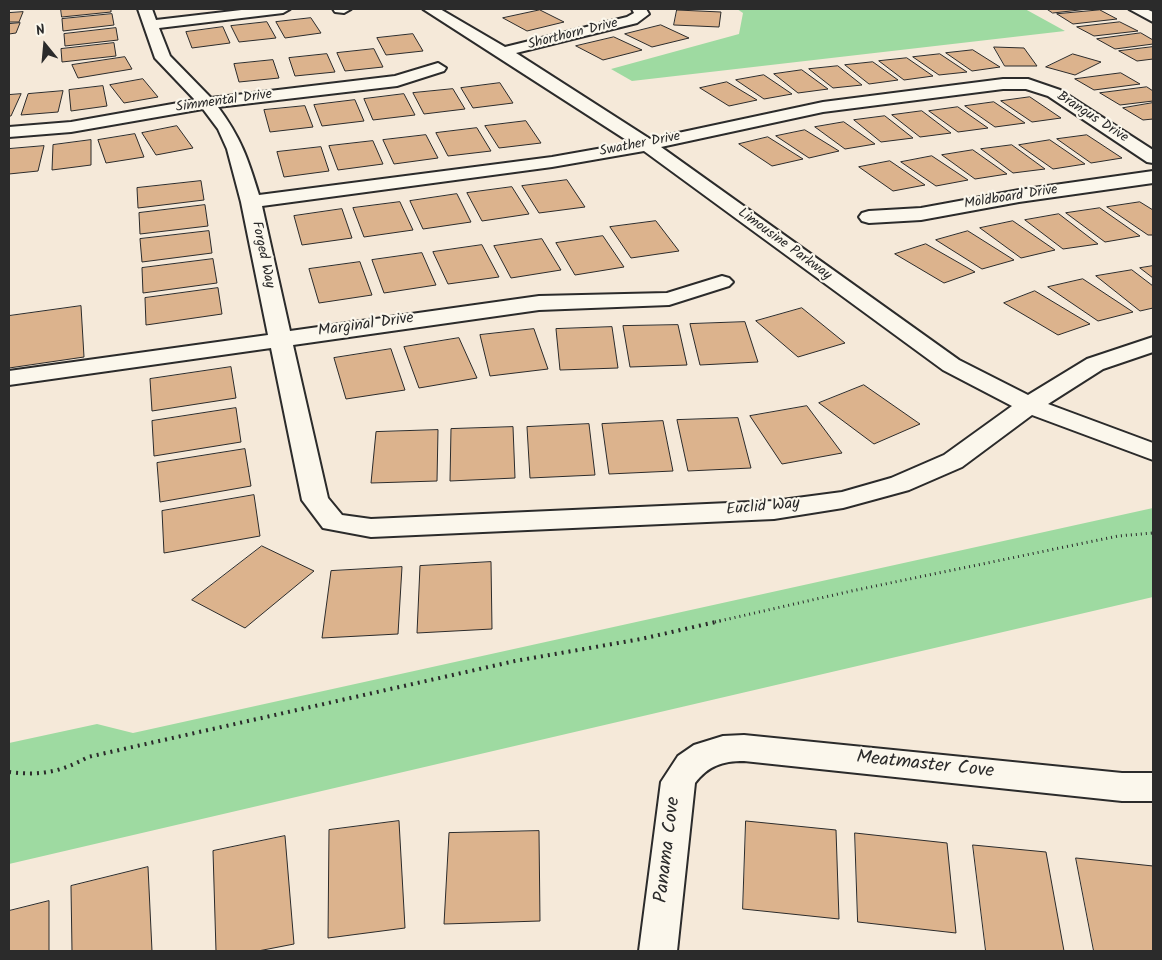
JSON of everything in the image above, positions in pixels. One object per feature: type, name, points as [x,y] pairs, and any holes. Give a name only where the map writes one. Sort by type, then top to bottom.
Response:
[{"type":"street","points":[[148,17],[283,9]]},
{"type":"street","name":"Limousine Parkway","points":[[430,9],[503,52],[647,146],[950,365],[1029,405],[1153,452]]},
{"type":"street","points":[[1136,9],[1153,18]]},
{"type":"street","name":"Shorthorn Drive","points":[[503,52],[632,20],[640,11]]},
{"type":"street","name":"Forged Way","points":[[148,17],[162,58],[206,103],[226,129],[236,149],[251,202],[315,500],[333,522]]},
{"type":"street","name":"Simmental Drive","points":[[9,132],[71,127],[206,103],[397,81],[438,68]]},
{"type":"street","name":"Swather Drive","points":[[251,202],[552,162],[647,146],[823,107],[1003,84],[1028,84]]},
{"type":"street","name":"Brangus Drive","points":[[1028,84],[1054,93],[1153,158]]},
{"type":"street","name":"Moldboard Drive","points":[[869,217],[921,214],[1019,196],[1153,177]]},
{"type":"street","name":"Marginal Drive","points":[[9,378],[279,338],[539,303],[669,299],[722,282]]},
{"type":"street","name":"Euclid Way","points":[[333,522],[381,527],[774,510],[843,500],[900,484],[953,461],[1029,405],[1095,364],[1153,344]]},
{"type":"street","name":"Meatmaster Cove","points":[[698,756],[720,749],[744,748],[1122,787],[1153,787]]},
{"type":"street","name":"Panama Cove","points":[[658,951],[677,787],[683,772],[698,756]]},
{"type":"path","points":[[9,772],[34,775],[70,767],[88,757],[370,696],[515,661],[641,639],[856,590],[1118,536],[1153,533]]},
{"type":"green space","points":[[737,9],[1025,9],[1065,31],[632,81],[611,69],[739,34],[743,13]]},
{"type":"green space","points":[[1153,508],[1153,597],[9,864],[9,743],[97,724],[133,733]]},
{"type":"building","points":[[61,9],[111,9],[111,12],[62,17]]},
{"type":"building","points":[[1047,9],[1088,9],[1053,13]]},
{"type":"building","points":[[540,10],[564,22],[527,31],[503,18]]},
{"type":"building","points":[[677,10],[721,12],[719,27],[674,25]]},
{"type":"building","points":[[1100,10],[1117,19],[1073,24],[1057,14]]},
{"type":"building","points":[[23,12],[19,22],[9,22],[9,13]]},
{"type":"building","points":[[112,14],[114,25],[63,31],[62,19]]},
{"type":"building","points":[[311,18],[321,33],[285,38],[276,22]]},
{"type":"building","points":[[267,22],[276,38],[239,42],[231,26]]},
{"type":"building","points":[[1120,22],[1138,31],[1094,36],[1077,27]]},
{"type":"building","points":[[20,23],[16,33],[9,34],[9,24]]},
{"type":"building","points":[[661,25],[689,38],[652,47],[625,34]]},
{"type":"building","points":[[223,27],[230,43],[192,48],[186,32]]},
{"type":"building","points":[[116,28],[118,40],[65,46],[64,34]]},
{"type":"building","points":[[1141,33],[1153,40],[1153,44],[1115,49],[1097,39]]},
{"type":"building","points":[[413,34],[423,51],[386,55],[377,38]]},
{"type":"building","points":[[614,37],[642,50],[603,60],[576,46]]},
{"type":"building","points":[[114,43],[116,56],[62,62],[61,49]]},
{"type":"building","points":[[994,47],[1024,48],[1037,66],[1005,66]]},
{"type":"building","points":[[1153,47],[1153,59],[1137,61],[1119,51]]},
{"type":"building","points":[[374,49],[383,67],[345,71],[337,53]]},
{"type":"building","points":[[973,50],[1000,67],[972,71],[946,53]]},
{"type":"building","points":[[327,54],[335,72],[295,76],[289,58]]},
{"type":"building","points":[[940,54],[967,72],[939,75],[913,57]]},
{"type":"building","points":[[1073,54],[1101,62],[1075,75],[1046,67]]},
{"type":"building","points":[[125,57],[132,69],[78,78],[72,65]]},
{"type":"building","points":[[907,58],[933,76],[904,80],[879,61]]},
{"type":"building","points":[[273,60],[279,78],[239,82],[234,64]]},
{"type":"building","points":[[873,62],[898,80],[869,84],[845,65]]},
{"type":"building","points":[[838,66],[862,85],[833,88],[809,69]]},
{"type":"building","points":[[802,70],[828,89],[798,93],[774,74]]},
{"type":"building","points":[[1121,73],[1140,84],[1094,90],[1075,79]]},
{"type":"building","points":[[764,75],[792,94],[764,99],[736,80]]},
{"type":"building","points":[[143,79],[158,97],[124,103],[110,85]]},
{"type":"building","points":[[727,82],[757,100],[729,106],[700,88]]},
{"type":"building","points":[[500,83],[513,103],[473,108],[461,88]]},
{"type":"building","points":[[103,86],[107,106],[71,111],[69,90]]},
{"type":"building","points":[[1147,87],[1153,91],[1153,101],[1120,105],[1100,93]]},
{"type":"building","points":[[453,89],[465,109],[424,114],[413,93]]},
{"type":"building","points":[[63,91],[58,112],[21,115],[28,94]]},
{"type":"building","points":[[21,94],[11,116],[9,116],[9,95]]},
{"type":"building","points":[[404,94],[415,115],[373,120],[364,99]]},
{"type":"building","points":[[1030,97],[1061,118],[1032,122],[1001,101]]},
{"type":"building","points":[[355,100],[364,121],[322,126],[314,105]]},
{"type":"building","points":[[994,102],[1025,123],[995,127],[965,106]]},
{"type":"building","points":[[1153,103],[1153,119],[1143,120],[1123,108]]},
{"type":"building","points":[[305,106],[313,127],[270,132],[264,110]]},
{"type":"building","points":[[958,107],[988,128],[958,132],[929,111]]},
{"type":"building","points":[[922,111],[951,133],[920,137],[892,115]]},
{"type":"building","points":[[885,116],[913,138],[881,142],[854,120]]},
{"type":"building","points":[[526,121],[541,143],[499,148],[485,126]]},
{"type":"building","points":[[844,122],[875,144],[845,149],[815,127]]},
{"type":"building","points":[[177,126],[193,148],[156,155],[142,133]]},
{"type":"building","points":[[477,128],[491,151],[448,156],[436,133]]},
{"type":"building","points":[[805,130],[839,151],[809,158],[776,136]]},
{"type":"building","points":[[135,134],[144,157],[106,163],[98,140]]},
{"type":"building","points":[[426,135],[438,158],[394,164],[383,140]]},
{"type":"building","points":[[1087,135],[1122,158],[1091,163],[1057,139]]},
{"type":"building","points":[[768,137],[803,159],[772,166],[739,144]]},
{"type":"building","points":[[91,140],[91,165],[52,170],[53,145]]},
{"type":"building","points":[[1050,140],[1085,164],[1053,169],[1019,145]]},
{"type":"building","points":[[373,141],[383,164],[338,170],[329,146]]},
{"type":"building","points":[[1012,145],[1045,169],[1013,173],[981,149]]},
{"type":"building","points":[[44,146],[38,171],[9,174],[9,149]]},
{"type":"building","points":[[321,147],[329,171],[284,177],[277,152]]},
{"type":"building","points":[[973,150],[1007,174],[975,179],[942,155]]},
{"type":"building","points":[[932,156],[968,180],[936,186],[901,162]]},
{"type":"building","points":[[890,161],[925,185],[893,191],[859,167]]},
{"type":"building","points":[[567,180],[585,207],[539,213],[522,186]]},
{"type":"building","points":[[201,181],[204,200],[138,208],[137,188]]},
{"type":"building","points":[[512,187],[529,214],[482,221],[467,193]]},
{"type":"building","points":[[457,194],[471,222],[423,229],[410,201]]},
{"type":"building","points":[[400,202],[413,230],[364,237],[353,208]]},
{"type":"building","points":[[1140,202],[1153,210],[1153,235],[1148,235],[1107,207]]},
{"type":"building","points":[[205,205],[208,226],[140,234],[139,213]]},
{"type":"building","points":[[1100,208],[1140,236],[1105,242],[1066,213]]},
{"type":"building","points":[[342,209],[352,238],[302,245],[294,216]]},
{"type":"building","points":[[1059,214],[1098,244],[1063,249],[1025,220]]},
{"type":"building","points":[[656,221],[679,251],[631,258],[610,227]]},
{"type":"building","points":[[1013,221],[1055,250],[1021,258],[980,228]]},
{"type":"building","points":[[209,231],[212,253],[142,262],[140,239]]},
{"type":"building","points":[[968,231],[1014,260],[982,269],[936,240]]},
{"type":"building","points":[[603,236],[624,267],[575,275],[556,243]]},
{"type":"building","points":[[542,239],[561,270],[511,278],[494,246]]},
{"type":"building","points":[[926,244],[975,272],[944,283],[895,254]]},
{"type":"building","points":[[482,245],[499,277],[448,284],[433,252]]},
{"type":"building","points":[[422,253],[436,285],[384,293],[372,260]]},
{"type":"building","points":[[213,259],[217,283],[143,293],[142,268]]},
{"type":"building","points":[[360,262],[372,295],[319,303],[309,269]]},
{"type":"building","points":[[1153,266],[1153,278],[1140,268]]},
{"type":"building","points":[[1132,270],[1153,286],[1153,308],[1140,311],[1096,276]]},
{"type":"building","points":[[1083,279],[1133,312],[1098,321],[1048,287]]},
{"type":"building","points":[[218,288],[222,314],[146,325],[145,298]]},
{"type":"building","points":[[1035,291],[1090,324],[1058,335],[1004,303]]},
{"type":"building","points":[[81,306],[84,357],[9,368],[9,316]]},
{"type":"building","points":[[802,308],[845,343],[798,357],[756,321]]},
{"type":"building","points":[[745,322],[758,362],[700,365],[690,324]]},
{"type":"building","points":[[678,325],[687,365],[630,367],[623,326]]},
{"type":"building","points":[[612,327],[618,368],[560,370],[556,329]]},
{"type":"building","points":[[534,329],[548,369],[490,376],[480,335]]},
{"type":"building","points":[[459,338],[477,378],[419,388],[404,347]]},
{"type":"building","points":[[391,349],[405,390],[346,399],[334,358]]},
{"type":"building","points":[[231,367],[236,398],[152,411],[150,379]]},
{"type":"building","points":[[864,385],[920,424],[874,444],[819,403]]},
{"type":"building","points":[[807,406],[842,453],[782,464],[750,416]]},
{"type":"building","points":[[236,408],[241,442],[154,456],[152,421]]},
{"type":"building","points":[[738,418],[751,468],[688,471],[677,420]]},
{"type":"building","points":[[663,421],[673,471],[609,474],[602,424]]},
{"type":"building","points":[[589,424],[595,475],[530,478],[527,427]]},
{"type":"building","points":[[513,427],[515,478],[450,481],[451,429]]},
{"type":"building","points":[[438,430],[437,481],[371,483],[376,432]]},
{"type":"building","points":[[245,449],[251,486],[160,502],[157,463]]},
{"type":"building","points":[[254,495],[260,536],[164,553],[162,511]]},
{"type":"building","points":[[262,546],[314,571],[245,628],[192,600]]},
{"type":"building","points":[[491,562],[492,629],[417,633],[420,566]]},
{"type":"building","points":[[402,567],[398,634],[322,638],[331,571]]},
{"type":"building","points":[[399,821],[405,928],[328,938],[329,830]]},
{"type":"building","points":[[746,821],[836,830],[839,919],[743,909]]},
{"type":"building","points":[[539,831],[540,921],[444,924],[449,833]]},
{"type":"building","points":[[855,833],[947,843],[956,933],[858,922]]},
{"type":"building","points":[[285,836],[294,944],[258,951],[216,951],[213,851]]},
{"type":"building","points":[[973,845],[1046,852],[1064,951],[986,951]]},
{"type":"building","points":[[1076,858],[1153,866],[1153,951],[1094,951]]},
{"type":"building","points":[[148,867],[152,951],[72,951],[71,886]]},
{"type":"building","points":[[49,901],[49,951],[9,951],[9,911]]}]
